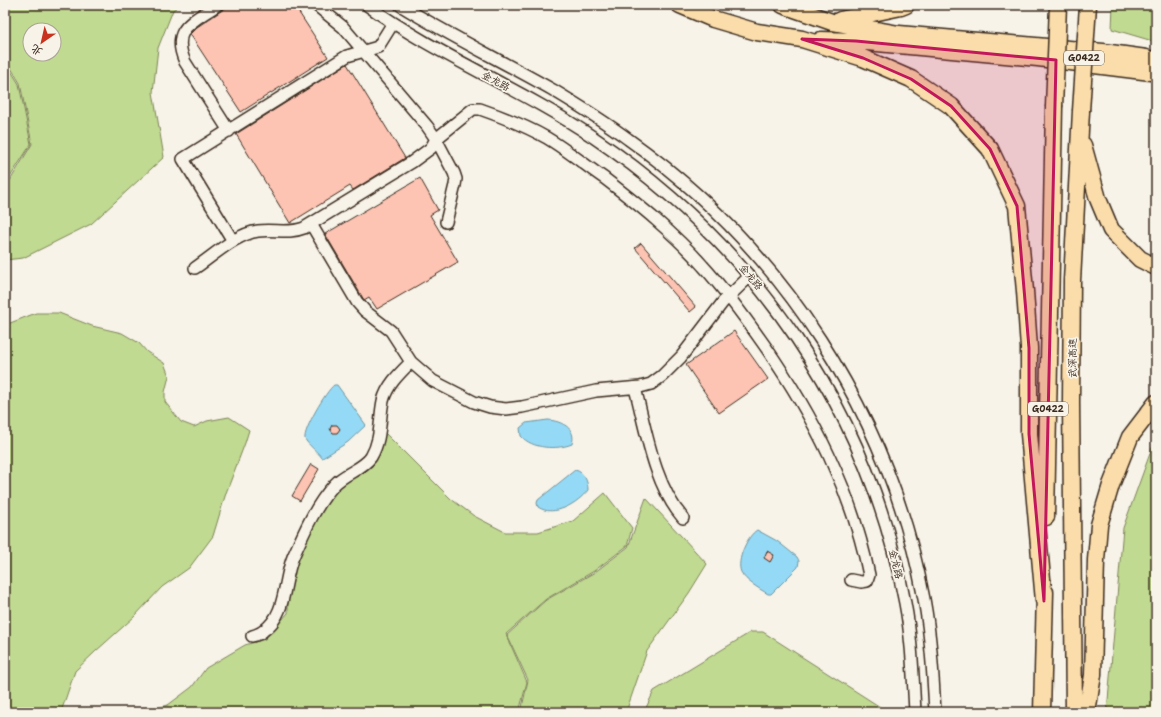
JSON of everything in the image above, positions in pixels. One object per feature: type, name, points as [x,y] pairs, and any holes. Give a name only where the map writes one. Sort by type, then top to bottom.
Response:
[{"type":"highway","points":[[680,5],[713,19],[757,32],[802,39],[856,41],[1030,57],[1144,71],[1156,74]]},
{"type":"highway","points":[[783,5],[832,22],[899,34],[1103,52],[1146,58],[1156,61]]},
{"type":"highway","points":[[832,22],[906,5]]},
{"type":"highway","name":"G0422","points":[[1042,712],[1054,107],[1058,5]]},
{"type":"highway","name":"武深高速","points":[[1074,712],[1072,288],[1079,133],[1088,5]]},
{"type":"highway","points":[[802,39],[863,58],[912,79],[951,106],[990,148],[1017,206],[1029,348],[1029,434],[1044,602]]},
{"type":"highway","points":[[1079,133],[1098,199],[1111,230],[1140,258],[1156,267]]},
{"type":"highway","points":[[1087,712],[1093,675],[1096,560],[1099,526],[1111,485],[1130,437],[1156,403]]},
{"type":"street","points":[[217,5],[186,27],[181,34],[180,43],[181,52],[185,62],[229,131]]},
{"type":"street","points":[[316,5],[343,27],[436,139],[456,179],[446,222]]},
{"type":"street","name":"金龙路","points":[[367,5],[393,23],[444,54],[542,105],[618,155],[691,214],[735,258],[774,306],[793,332],[826,385],[853,438],[874,491],[892,547],[905,605],[912,660],[915,712]]},
{"type":"street","name":"金龙路","points":[[400,5],[453,37],[550,89],[577,105],[629,140],[680,179],[727,222],[769,269],[789,295],[826,347],[842,375],[870,429],[892,484],[910,542],[924,600],[932,658],[935,712]]},
{"type":"street","points":[[233,242],[183,159],[347,56],[378,47],[393,23]]},
{"type":"street","points":[[194,268],[233,242],[250,233],[295,231],[311,224],[412,162],[431,148],[436,139],[473,109],[476,108],[497,115],[532,130],[580,160],[643,208],[702,265],[757,334],[795,392],[814,425],[840,479],[860,536],[869,575],[867,581],[864,582],[851,580]]},
{"type":"street","points":[[311,224],[357,302],[365,311],[392,331],[411,362],[433,381],[474,402],[498,409],[522,407],[596,391],[635,388],[652,384],[682,357],[728,296],[750,276]]},
{"type":"street","points":[[252,636],[263,632],[274,620],[282,603],[288,571],[293,558],[314,514],[327,492],[336,482],[365,464],[371,456],[380,431],[383,401],[396,378],[411,362]]},
{"type":"street","points":[[635,388],[658,475],[669,499],[683,518]]},
{"type":"highlighted area","points":[[802,39],[856,41],[1056,60],[1044,601],[1029,434],[1029,348],[1017,206],[990,149],[951,106],[911,79],[863,58]]},
{"type":"green space","points":[[5,5],[180,5],[173,10],[158,48],[153,92],[164,157],[91,224],[23,258],[5,260],[5,189],[32,144],[20,83],[5,58]]},
{"type":"green space","points":[[1113,5],[1156,5],[1156,42],[1112,29]]},
{"type":"green space","points":[[5,61],[19,84],[31,144],[5,185]]},
{"type":"green space","points":[[36,313],[59,313],[92,326],[122,333],[139,343],[147,352],[164,363],[169,376],[165,392],[165,402],[181,422],[194,427],[207,421],[229,417],[249,430],[226,493],[213,536],[189,568],[162,587],[134,617],[75,671],[61,712],[5,712],[5,325]]},
{"type":"green space","points":[[384,432],[451,499],[474,516],[505,532],[538,532],[573,521],[605,493],[632,528],[627,546],[594,571],[546,599],[506,634],[527,682],[519,712],[144,712],[168,705],[192,687],[206,668],[245,645],[265,639],[288,613],[288,594],[293,572],[322,505],[339,484],[371,463]]},
{"type":"green space","points":[[1156,443],[1156,712],[1107,712],[1123,528],[1152,448]]},
{"type":"green space","points":[[646,498],[707,564],[689,593],[647,651],[626,712],[521,712],[528,680],[507,635],[546,600],[595,572],[628,547]]},
{"type":"green space","points":[[751,632],[763,632],[888,712],[644,712],[654,691]]},
{"type":"water","points":[[334,385],[337,385],[366,425],[348,442],[322,458],[306,441],[305,434],[316,411]]},
{"type":"water","points":[[548,420],[567,426],[572,434],[572,444],[552,448],[538,446],[532,444],[521,436],[520,428],[526,423]]},
{"type":"water","points":[[575,470],[581,473],[586,480],[588,490],[584,495],[572,504],[558,510],[544,510],[538,507],[538,500]]},
{"type":"water","points":[[757,530],[777,541],[797,557],[799,561],[798,567],[771,594],[768,594],[749,582],[741,572],[740,562],[743,549],[753,533]]},
{"type":"building","points":[[230,5],[294,5],[328,57],[241,112],[190,34],[197,27]]},
{"type":"building","points":[[347,64],[405,158],[353,190],[350,186],[290,223],[236,134]]},
{"type":"building","points":[[420,178],[438,210],[430,215],[458,262],[377,309],[369,297],[364,300],[325,234]]},
{"type":"building","points":[[641,243],[696,307],[690,312],[635,248]]},
{"type":"building","points":[[734,331],[768,379],[719,413],[686,365]]},
{"type":"building","points":[[332,425],[337,425],[340,429],[337,433],[333,433],[330,429]]},
{"type":"building","points":[[311,464],[319,469],[300,501],[292,496]]},
{"type":"building","points":[[767,551],[774,555],[770,562],[764,558]]}]
